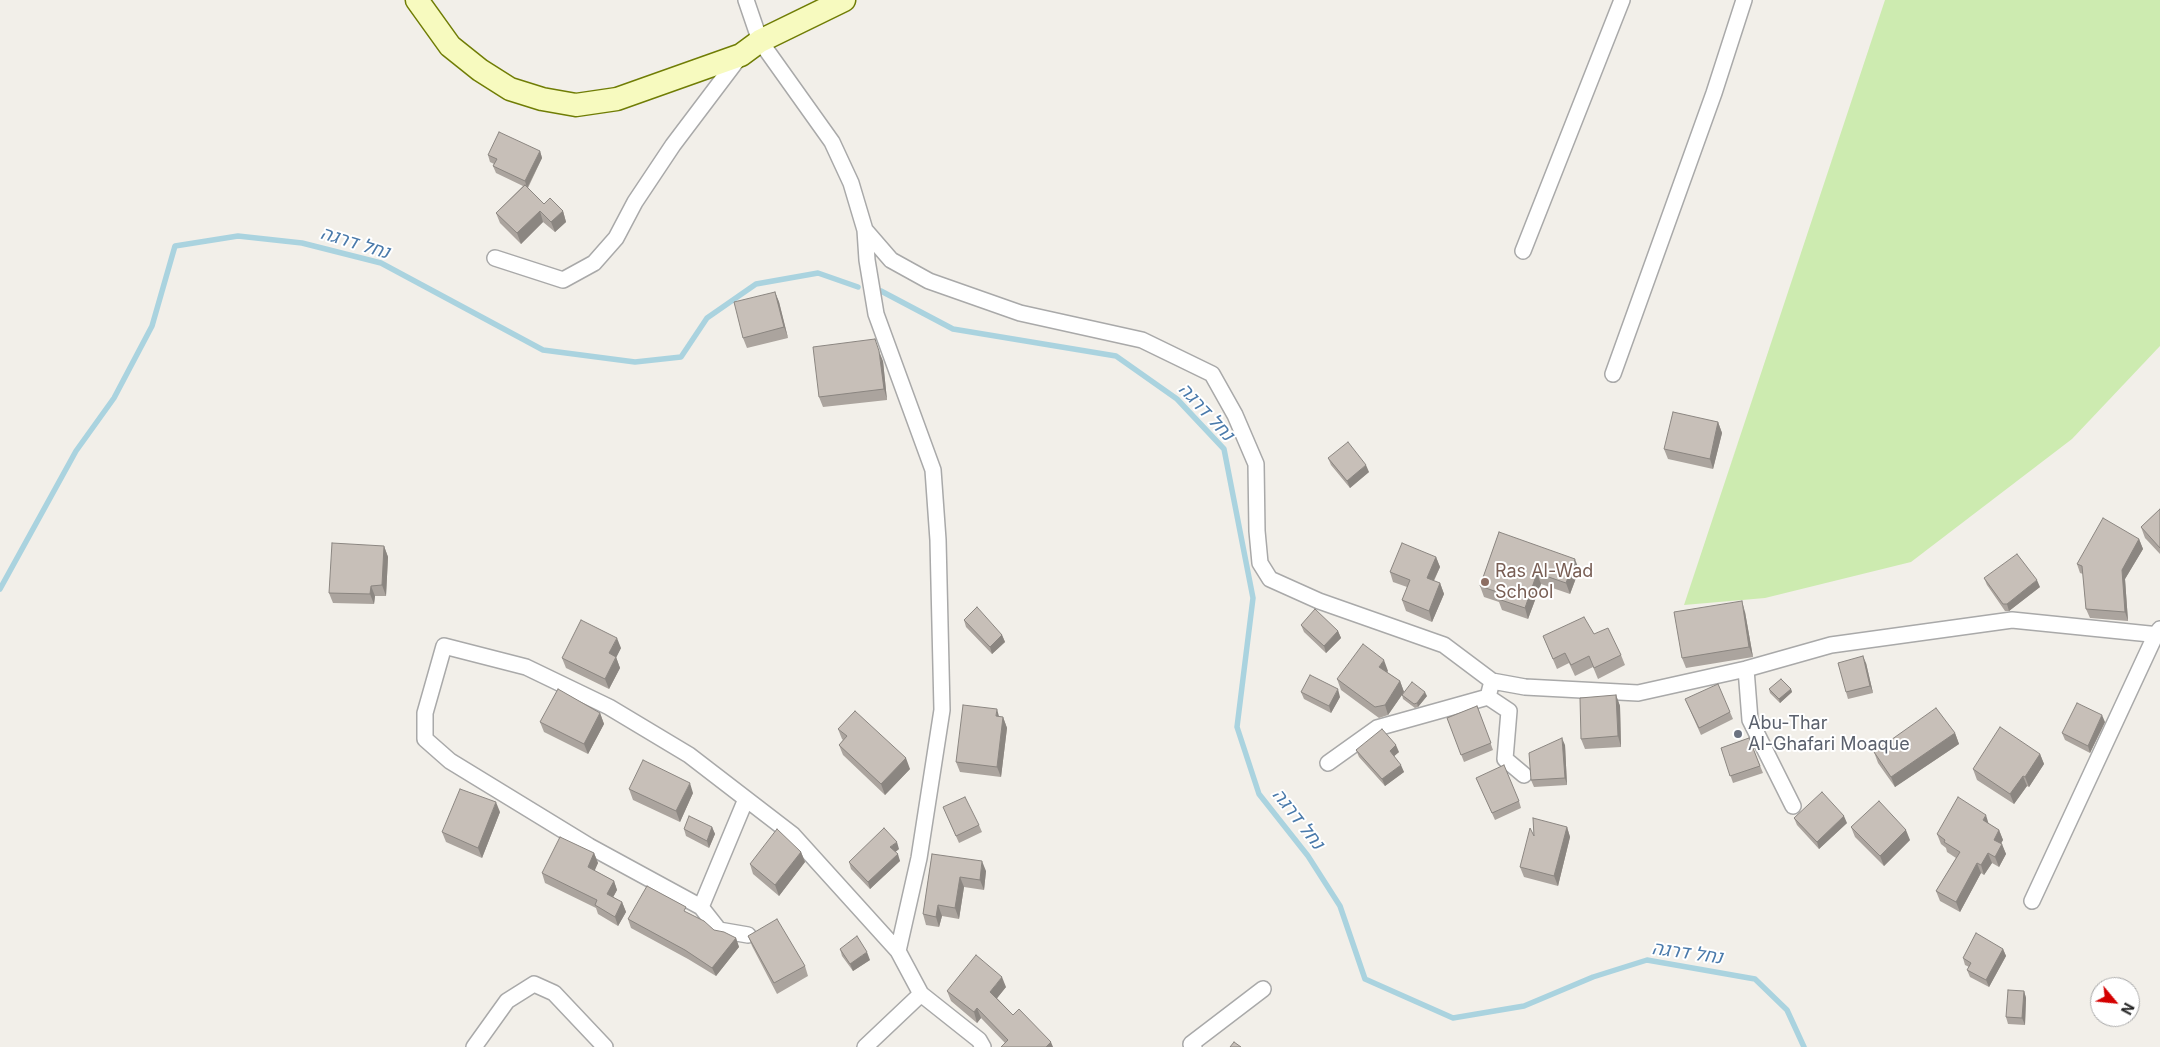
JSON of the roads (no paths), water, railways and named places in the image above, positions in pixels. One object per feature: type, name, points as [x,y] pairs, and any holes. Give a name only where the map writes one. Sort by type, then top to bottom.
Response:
[{"type":"street","points":[[417,0],[450,46],[480,70],[510,89],[542,99],[576,106],[617,99],[741,55]]},
{"type":"street","points":[[746,0],[760,40],[832,142],[851,183],[866,230],[867,260],[876,314],[933,470],[938,540],[942,710],[919,858],[898,951]]},
{"type":"street","points":[[495,258],[563,280],[594,263],[616,238],[635,202],[673,145],[741,55],[760,40],[844,0]]},
{"type":"street","points":[[1524,251],[1622,0]]},
{"type":"street","points":[[1613,374],[1714,93],[1744,0]]},
{"type":"street","points":[[866,230],[891,260],[929,281],[1020,313],[1142,340],[1212,374],[1235,415],[1256,464],[1256,531],[1260,562],[1270,580],[1318,601],[1444,645],[1492,680],[1525,687],[1638,693],[1746,669],[1831,645],[2012,620],[2159,633],[2032,901]]},
{"type":"street","points":[[748,935],[719,930],[701,907],[580,841],[450,761],[425,739],[425,713],[444,646],[526,667],[609,707],[689,755],[794,835],[898,951],[921,994],[980,1040],[984,1047]]},
{"type":"street","points":[[1746,669],[1750,720],[1792,806]]},
{"type":"street","points":[[1488,697],[1492,680]]},
{"type":"street","points":[[1328,763],[1377,728],[1488,697],[1509,711],[1506,760],[1524,775]]},
{"type":"street","points":[[701,907],[746,799]]},
{"type":"street","points":[[474,1047],[507,1001],[534,984],[554,993],[605,1047]]},
{"type":"street","points":[[1194,1047],[1191,1044],[1263,989]]},
{"type":"street","points":[[865,1047],[921,994]]},
{"type":"waterway","name":"נחל דרגה","points":[[0,589],[76,451],[114,398],[152,326],[175,246],[238,236],[302,243],[381,263],[543,350],[635,362],[681,357],[707,318],[756,284],[818,273],[858,287]]},
{"type":"waterway","name":"נחל דרגה","points":[[881,291],[953,329],[1116,356],[1177,399],[1224,449],[1253,598],[1237,727],[1259,794],[1308,856],[1340,906],[1365,979],[1453,1018],[1524,1006],[1593,977],[1647,960],[1755,979],[1787,1010],[1804,1047]]},
{"type":"place","name":"Ras Al-Wad School","points":[[1485,582]]},
{"type":"place","name":"Abu-Thar Al-Ghafari Moaque","points":[[1738,734]]}]
